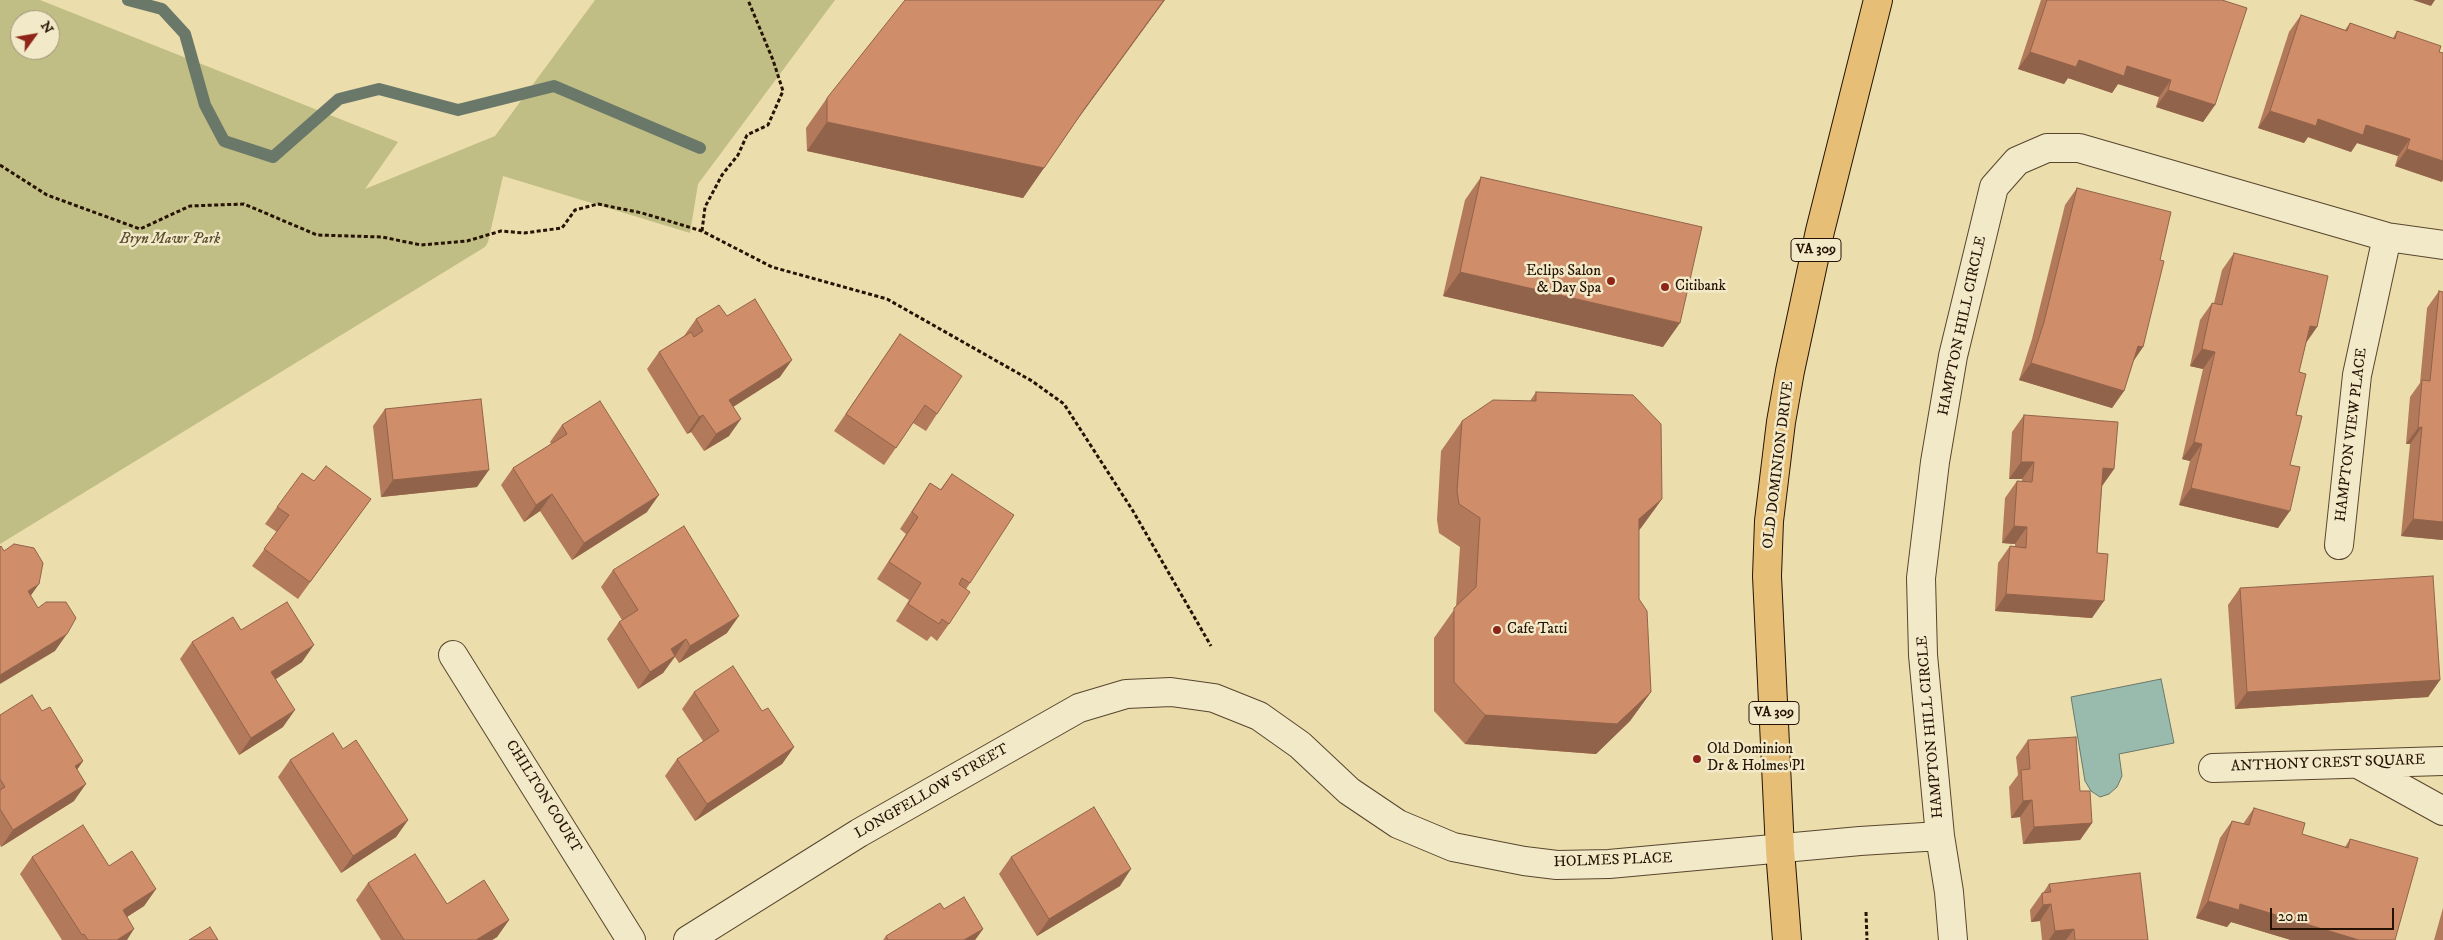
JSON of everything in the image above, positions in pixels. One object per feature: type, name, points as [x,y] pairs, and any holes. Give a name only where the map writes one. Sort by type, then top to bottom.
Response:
[{"type":"main road","name":"OLD DOMINION DRIVE","points":[[1787,940],[1780,850],[1767,576],[1769,521],[1781,422],[1790,371],[1820,231],[1878,0]]},
{"type":"street","name":"HAMPTON HILL CIRCLE","points":[[1953,940],[1949,892],[1940,836],[1923,655],[1921,578],[1935,462],[1953,356],[1994,187],[2017,161],[2047,148],[2078,148],[2386,237],[2443,245]]},
{"type":"street","name":"HAMPTON VIEW PLACE","points":[[2339,544],[2356,375],[2386,237]]},
{"type":"street","name":"CHILTON COURT","points":[[454,655],[631,940]]},
{"type":"street","name":"LONGFELLOW STREET","points":[[688,940],[859,833],[1079,708],[1126,694],[1171,692],[1193,695]]},
{"type":"street","name":"HOLMES PLACE","points":[[1193,695],[1214,698],[1258,716],[1300,745],[1349,791],[1398,824],[1453,847],[1557,865],[1608,864],[1780,850],[1860,841],[1940,836]]},
{"type":"street","name":"ANTHONY CREST SQUARE","points":[[2214,768],[2443,761]]},
{"type":"street","points":[[2358,764],[2443,811]]},
{"type":"path","points":[[702,231],[704,207],[722,175],[738,155],[747,135],[768,125],[783,91],[748,0]]},
{"type":"path","points":[[0,165],[47,195],[140,228],[190,206],[244,204],[318,234],[382,237],[421,245],[467,241],[501,230],[524,233],[562,228],[575,210],[598,204],[642,213],[702,231],[772,267],[887,299],[1032,381],[1064,404],[1142,526],[1211,646]]},
{"type":"path","points":[[1866,912],[1867,940]]},
{"type":"green space","name":"Bryn Mawr Park","points":[[0,0],[40,0],[398,142],[365,189],[495,136],[595,0],[835,0],[698,184],[690,233],[503,176],[488,242],[485,247],[0,544]]},
{"type":"shaded area","points":[[2161,679],[2174,743],[2119,754],[2122,776],[2117,787],[2109,794],[2100,797],[2091,791],[2085,781],[2071,697]]},
{"type":"building","points":[[905,0],[1164,0],[1085,108],[1044,168],[827,122],[827,98]]},
{"type":"building","points":[[2047,0],[2222,0],[2247,8],[2215,105],[2168,90],[2171,80],[2127,66],[2124,76],[2079,60],[2076,67],[2030,52]]},
{"type":"building","points":[[2301,15],[2347,31],[2350,23],[2395,39],[2397,31],[2441,46],[2439,52],[2443,53],[2443,161],[2407,149],[2410,139],[2366,125],[2363,135],[2318,119],[2316,126],[2270,111]]},
{"type":"building","points":[[1481,177],[1702,227],[1680,323],[1460,272]]},
{"type":"building","points":[[2077,188],[2171,212],[2160,260],[2164,261],[2143,347],[2138,346],[2124,391],[2031,363],[2044,322]]},
{"type":"building","points":[[2234,253],[2328,276],[2317,327],[2310,326],[2299,372],[2306,374],[2296,415],[2302,416],[2290,465],[2300,467],[2290,511],[2191,488],[2202,444],[2194,442],[2215,352],[2202,349],[2212,303],[2222,305]]},
{"type":"building","points":[[2439,291],[2443,292],[2443,522],[2413,519],[2422,427],[2418,428],[2422,380],[2430,381]]},
{"type":"building","points":[[755,299],[792,360],[729,400],[741,419],[716,434],[703,415],[699,417],[659,352],[691,332],[694,337],[703,331],[696,319],[719,305],[727,316]]},
{"type":"building","points":[[900,334],[962,376],[937,414],[925,405],[896,448],[846,414]]},
{"type":"building","points":[[1536,392],[1633,395],[1661,424],[1662,499],[1639,519],[1639,599],[1647,611],[1651,692],[1617,724],[1485,715],[1454,682],[1454,608],[1476,587],[1480,518],[1459,504],[1457,491],[1462,421],[1493,400],[1536,401]]},
{"type":"building","points":[[481,399],[489,470],[393,480],[385,409]]},
{"type":"building","points":[[600,401],[659,495],[584,543],[552,494],[536,505],[513,468],[567,434],[562,425]]},
{"type":"building","points":[[2024,415],[2118,422],[2114,469],[2103,468],[2097,553],[2108,554],[2104,601],[2006,594],[2010,546],[2026,548],[2027,527],[2014,526],[2017,481],[2032,482],[2034,462],[2021,462]]},
{"type":"building","points":[[326,466],[371,499],[310,582],[264,549],[289,515],[277,507],[302,473],[314,481]]},
{"type":"building","points":[[952,474],[1014,515],[970,583],[962,578],[959,584],[970,592],[949,624],[942,619],[939,624],[908,604],[921,583],[889,562],[918,517],[912,512],[930,483],[941,490]]},
{"type":"building","points":[[684,526],[739,616],[690,646],[686,639],[671,649],[675,656],[650,672],[619,622],[638,610],[613,570]]},
{"type":"building","points":[[14,544],[34,548],[43,563],[39,584],[28,591],[38,608],[46,602],[66,602],[76,618],[67,634],[0,675],[0,547],[4,551]]},
{"type":"building","points":[[2433,576],[2440,680],[2247,692],[2240,588]]},
{"type":"building","points":[[287,602],[314,645],[271,672],[295,710],[251,738],[192,642],[233,617],[241,630]]},
{"type":"building","points":[[733,666],[762,711],[768,708],[794,747],[707,804],[677,759],[719,731],[694,692]]},
{"type":"building","points":[[32,695],[42,711],[50,707],[83,761],[75,766],[86,784],[13,830],[0,809],[0,790],[5,787],[0,779],[0,715]]},
{"type":"building","points":[[333,733],[343,749],[356,740],[408,820],[353,856],[290,760]]},
{"type":"building","points":[[2076,737],[2080,791],[2090,791],[2092,823],[2034,827],[2032,800],[2023,801],[2021,770],[2030,769],[2028,740]]},
{"type":"building","points":[[1094,807],[1131,869],[1049,919],[1011,857]]},
{"type":"building","points":[[2254,808],[2305,823],[2302,834],[2348,848],[2350,839],[2418,858],[2395,940],[2359,940],[2240,904],[2239,910],[2208,901],[2232,821],[2249,825]]},
{"type":"building","points":[[83,825],[109,866],[132,851],[156,889],[123,910],[134,929],[117,940],[88,940],[84,934],[82,935],[32,857]]},
{"type":"building","points":[[415,854],[447,904],[484,880],[509,920],[476,940],[404,940],[368,883]]},
{"type":"building","points":[[2140,873],[2148,940],[2075,940],[2074,929],[2055,931],[2051,904],[2043,905],[2042,893],[2051,892],[2049,884]]},
{"type":"building","points":[[964,897],[983,929],[964,940],[888,940],[886,936],[940,903],[944,909]]},
{"type":"building","points":[[210,927],[218,940],[189,940]]},
{"type":"waterway","points":[[128,0],[162,9],[185,34],[205,105],[224,141],[273,157],[339,99],[379,89],[458,110],[554,86],[700,148]]},
{"type":"place","name":"Eclips Salon & Day Spa","points":[[1611,281]]},
{"type":"place","name":"Citibank","points":[[1665,287]]},
{"type":"place","name":"Cafe Tatti","points":[[1497,630]]},
{"type":"place","name":"Old Dominion Dr & Holmes Pl","points":[[1697,759]]}]
